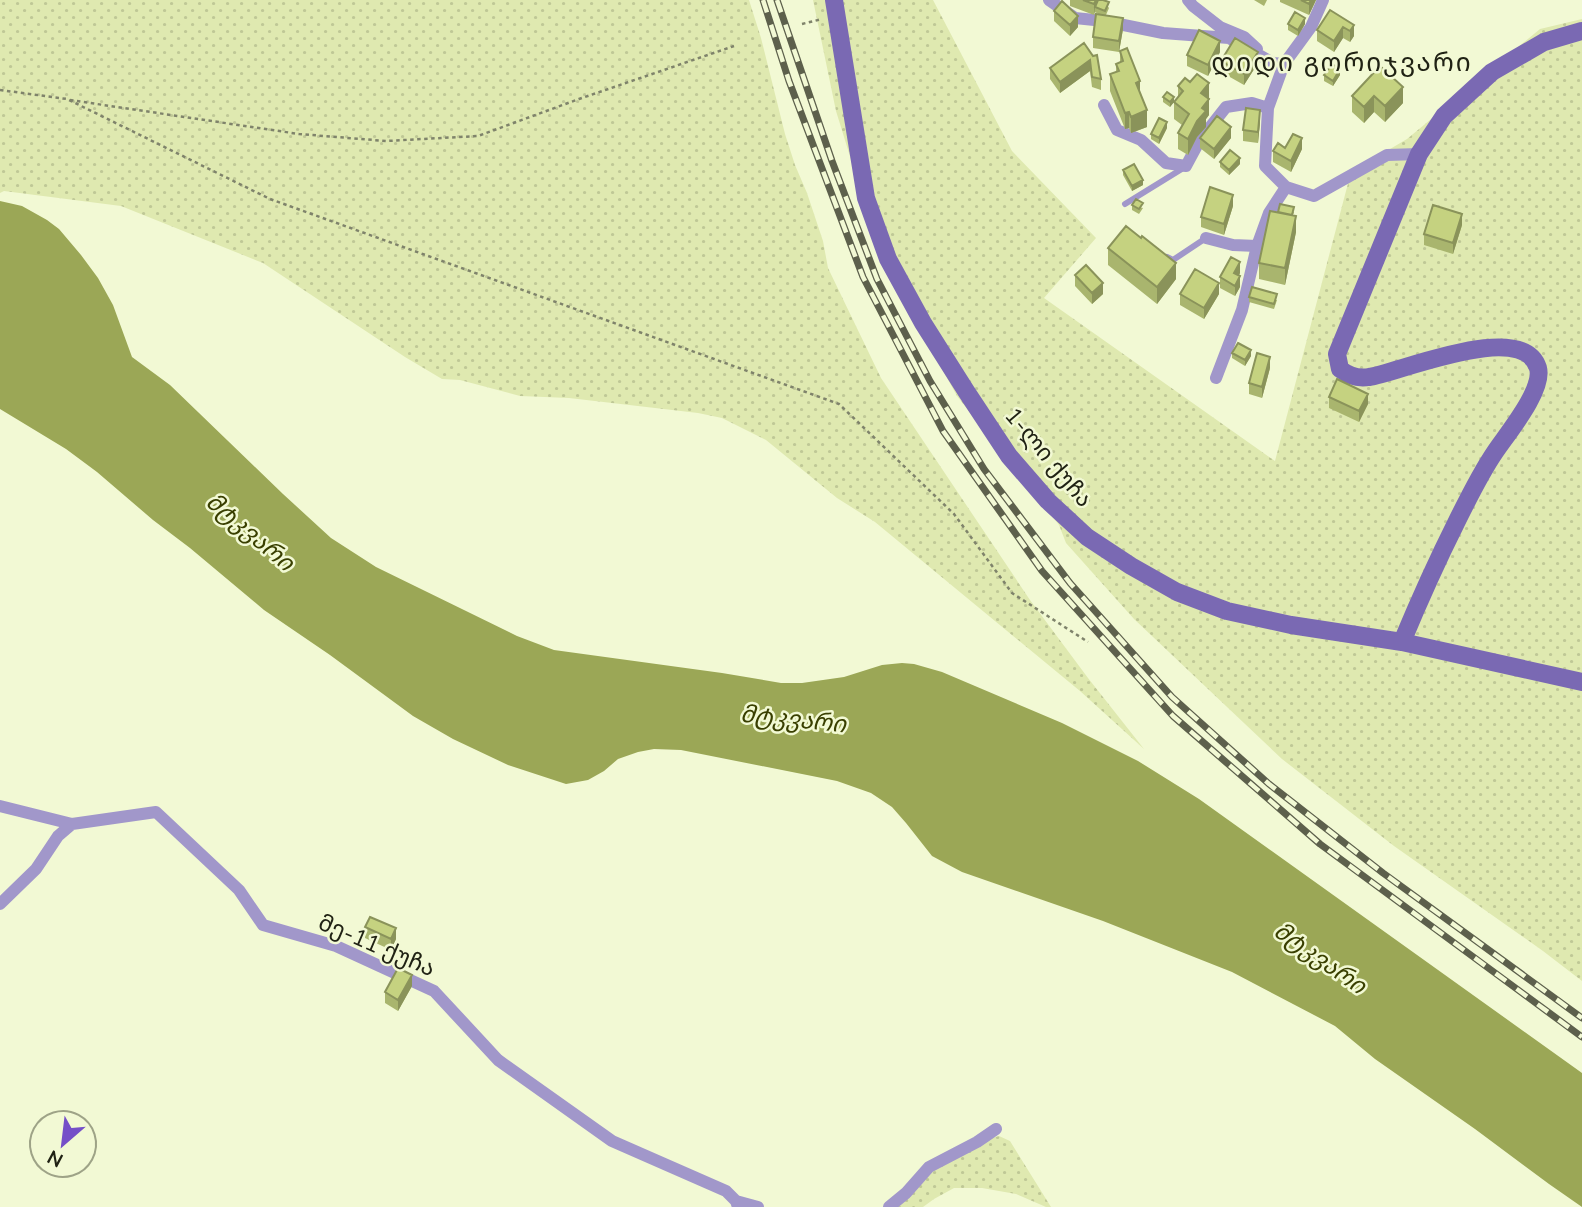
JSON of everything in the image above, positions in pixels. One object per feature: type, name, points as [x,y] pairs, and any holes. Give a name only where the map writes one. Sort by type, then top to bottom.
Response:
[{"type":"main road","name":"1-ლი ქუჩა","points":[[834,0],[866,198],[888,259],[923,323],[1009,456],[1048,501],[1087,537],[1177,592],[1227,611],[1291,625],[1402,642],[1582,682]]},
{"type":"main road","points":[[1402,642],[1427,581],[1482,470],[1531,398],[1538,383],[1538,369],[1531,358],[1517,349],[1488,348],[1455,352],[1368,378],[1350,376],[1340,369],[1337,354],[1419,154],[1444,116],[1492,72],[1544,42],[1582,32]]},
{"type":"street","points":[[1049,0],[1075,18],[1163,33],[1228,38],[1279,63]]},
{"type":"street","points":[[1188,0],[1220,27],[1244,37],[1279,63]]},
{"type":"street","points":[[1323,0],[1311,27],[1279,63],[1268,108],[1265,166],[1286,187],[1314,196],[1387,155],[1419,154]]},
{"type":"street","points":[[1104,105],[1117,130],[1141,140],[1166,163],[1186,166],[1200,140],[1226,107],[1251,103],[1268,108]]},
{"type":"street","points":[[1216,378],[1242,310],[1257,246],[1269,213],[1286,187]]},
{"type":"street","points":[[1206,237],[1233,245],[1257,246]]},
{"type":"street","name":"მე-11 ქუჩა","points":[[0,807],[72,824],[156,812],[239,890],[263,925],[336,946],[434,991],[498,1060],[612,1141],[726,1191],[737,1204]]},
{"type":"street","points":[[0,904],[36,869],[58,836],[72,824]]},
{"type":"street","points":[[889,1207],[906,1194],[929,1167],[996,1129]]},
{"type":"street","points":[[737,1204],[758,1207]]},
{"type":"lane","points":[[1125,204],[1186,166]]},
{"type":"lane","points":[[1162,254],[1173,260],[1206,237]]},
{"type":"path","points":[[0,90],[299,134],[386,141],[478,136],[734,46]]},
{"type":"path","points":[[67,99],[270,199],[839,404],[954,514],[1012,593],[1088,642]]},
{"type":"shaded area","points":[[0,0],[749,0],[785,134],[823,241],[828,268],[881,378],[1030,600],[1144,749],[1080,691],[875,522],[837,498],[766,440],[722,418],[569,398],[520,396],[460,380],[442,379],[263,263],[121,206],[4,191],[0,193]]},
{"type":"shaded area","points":[[813,0],[933,0],[1012,151],[1096,238],[1044,298],[1275,461],[1351,172],[1407,139],[1540,29],[1582,19],[1582,981],[1394,846],[1282,759],[1134,619],[1066,543],[1059,525],[957,396],[882,260],[836,111]]},
{"type":"shaded area","points":[[999,1136],[1010,1141],[1051,1207],[1016,1194],[982,1188],[954,1188],[923,1207],[889,1207],[929,1167],[977,1142]]},
{"type":"water","name":"მტკვარი","points":[[0,201],[22,206],[59,229],[98,278],[113,305],[132,357],[170,385],[331,538],[376,567],[517,636],[554,650],[781,683],[844,677],[882,665],[914,664],[942,672],[1062,723],[1138,761],[1199,799],[1582,1073],[1582,1207],[1375,1059],[1335,1026],[1232,972],[1103,921],[962,872],[932,856],[892,807],[871,793],[837,781],[681,750],[654,749],[618,759],[588,780],[566,784],[508,765],[453,739],[413,716],[264,610],[97,472],[66,449],[0,409]]},
{"type":"building","points":[[1098,0],[1109,2],[1105,11],[1095,7]]},
{"type":"building","points":[[1062,1],[1078,16],[1070,25],[1054,11]]},
{"type":"building","points":[[1330,10],[1354,25],[1350,31],[1343,27],[1334,41],[1317,30]]},
{"type":"building","points":[[1295,12],[1305,18],[1298,30],[1288,24]]},
{"type":"building","points":[[1096,14],[1123,18],[1119,41],[1093,37]]},
{"type":"building","points":[[1199,30],[1220,41],[1208,65],[1187,55]]},
{"type":"building","points":[[1235,38],[1258,52],[1244,74],[1221,61]]},
{"type":"building","points":[[1084,43],[1093,56],[1097,55],[1101,79],[1092,77],[1090,60],[1060,82],[1050,68]]},
{"type":"building","points":[[1127,48],[1140,81],[1136,83],[1147,110],[1131,117],[1129,112],[1125,113],[1110,74],[1119,71],[1116,64],[1123,61],[1120,51]]},
{"type":"building","points":[[1332,64],[1340,69],[1333,81],[1324,75]]},
{"type":"building","points":[[1380,66],[1403,87],[1385,106],[1374,96],[1364,107],[1352,96]]},
{"type":"building","points":[[1197,74],[1209,83],[1201,93],[1209,99],[1202,108],[1206,111],[1197,121],[1188,139],[1178,133],[1189,114],[1174,102],[1183,91],[1178,86],[1185,78],[1190,82]]},
{"type":"building","points":[[1167,92],[1174,97],[1170,102],[1163,97]]},
{"type":"building","points":[[1246,108],[1260,110],[1258,132],[1243,130]]},
{"type":"building","points":[[1217,116],[1231,127],[1214,149],[1200,138]]},
{"type":"building","points":[[1159,118],[1167,122],[1159,138],[1151,134]]},
{"type":"building","points":[[1293,134],[1302,138],[1291,161],[1273,151],[1278,143],[1285,148]]},
{"type":"building","points":[[1230,150],[1240,158],[1229,170],[1220,162]]},
{"type":"building","points":[[1134,164],[1143,180],[1132,186],[1123,170]]},
{"type":"building","points":[[1210,187],[1233,195],[1224,224],[1201,217]]},
{"type":"building","points":[[1136,199],[1143,203],[1139,209],[1132,205]]},
{"type":"building","points":[[1280,204],[1294,207],[1292,215],[1278,212]]},
{"type":"building","points":[[1433,205],[1462,214],[1453,243],[1424,234]]},
{"type":"building","points":[[1270,211],[1296,216],[1285,268],[1259,263]]},
{"type":"building","points":[[1126,226],[1176,263],[1157,287],[1108,248]]},
{"type":"building","points":[[1231,257],[1240,262],[1234,273],[1240,276],[1235,286],[1220,277]]},
{"type":"building","points":[[1086,265],[1103,283],[1092,293],[1075,275]]},
{"type":"building","points":[[1195,269],[1219,283],[1204,308],[1180,294]]},
{"type":"building","points":[[1252,287],[1277,294],[1274,304],[1249,297]]},
{"type":"building","points":[[1238,343],[1251,350],[1245,360],[1232,353]]},
{"type":"building","points":[[1257,353],[1270,357],[1262,387],[1249,383]]},
{"type":"building","points":[[1337,379],[1368,394],[1359,411],[1329,397]]},
{"type":"building","points":[[370,917],[396,928],[391,939],[365,927]]},
{"type":"building","points":[[398,968],[412,975],[398,1000],[385,992]]},
{"type":"railway","points":[[763,0],[789,81],[863,277],[943,431],[1042,571],[1173,716],[1320,844],[1582,1037]]},
{"type":"railway","points":[[777,0],[832,161],[877,279],[930,381],[984,469],[1070,583],[1172,697],[1269,784],[1383,873],[1582,1018]]},
{"type":"district","name":"დიდი გორიჯვარი","points":[[1342,62]]}]
